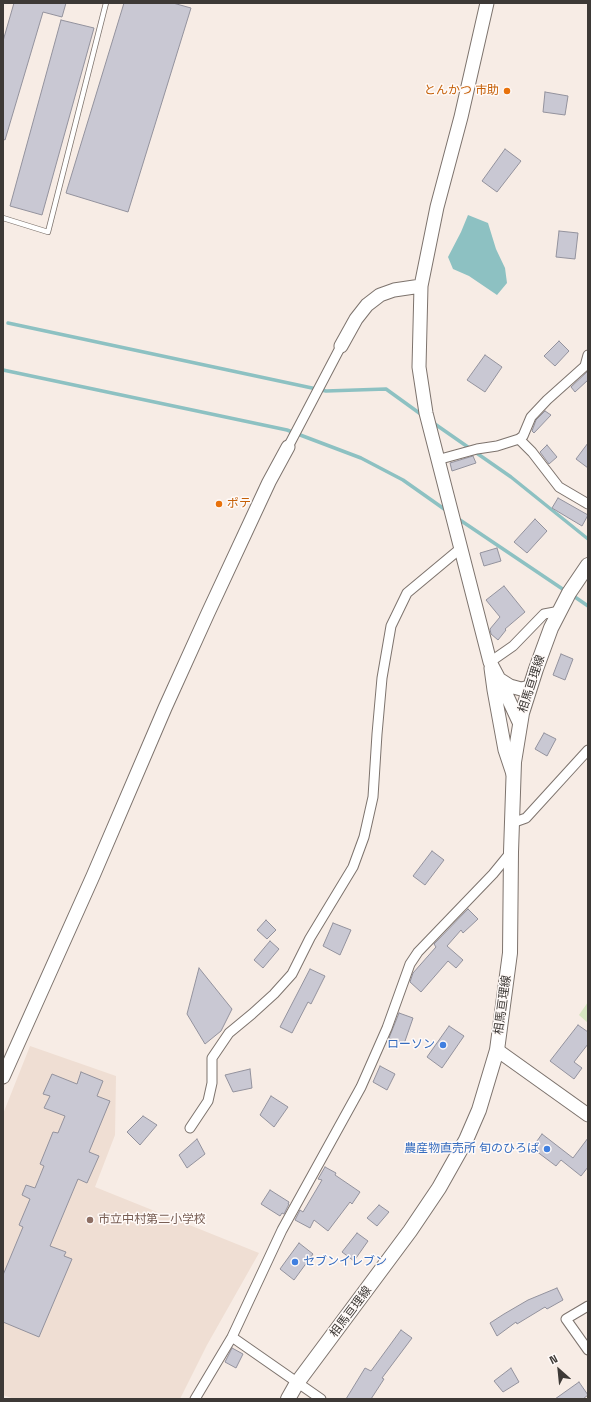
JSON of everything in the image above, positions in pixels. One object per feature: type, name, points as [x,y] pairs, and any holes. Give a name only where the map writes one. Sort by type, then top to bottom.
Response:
[{"type":"main road","name":"相馬亘理線","points":[[288,1399],[297,1383],[376,1278],[439,1188],[466,1140],[479,1110],[497,1050],[510,953],[514,762],[522,712],[551,628],[570,593],[588,565]]},
{"type":"street","points":[[487,3],[438,207],[421,286],[420,367],[426,413],[490,662],[505,750],[514,778]]},
{"type":"street","points":[[3,1077],[208,613],[269,482],[356,319],[367,305],[380,295],[394,290],[421,286]]},
{"type":"street","points":[[437,460],[477,449],[498,446],[519,439],[523,436],[531,417],[547,400],[585,366],[588,354]]},
{"type":"street","points":[[519,439],[532,452],[560,487],[588,504]]},
{"type":"street","points":[[190,1128],[208,1101],[212,1083],[212,1058],[229,1033],[274,994],[292,974],[310,938],[353,867],[364,837],[373,797],[382,678],[391,626],[407,593],[461,548]]},
{"type":"street","points":[[490,662],[513,646],[544,614],[560,611]]},
{"type":"street","points":[[490,662],[520,724]]},
{"type":"street","points":[[499,679],[510,686],[521,689],[530,687]]},
{"type":"street","points":[[512,823],[526,818],[588,750]]},
{"type":"street","points":[[195,1399],[232,1337],[282,1230],[361,1087],[387,1028],[410,964],[418,952],[493,874],[511,852]]},
{"type":"street","points":[[497,1050],[588,1115]]},
{"type":"street","points":[[588,1306],[566,1319],[588,1350]]},
{"type":"street","points":[[232,1337],[321,1399]]},
{"type":"lane","points":[[3,218],[48,232],[106,3]]},
{"type":"shaded area","name":"市立中村第二小学校","points":[[30,1046],[116,1076],[115,1135],[95,1187],[259,1253],[207,1345],[180,1399],[14,1399],[3,1395],[3,1114]]},
{"type":"green space","points":[[588,1002],[588,1023],[579,1015]]},
{"type":"water","points":[[468,215],[488,223],[496,249],[505,268],[507,283],[497,295],[469,276],[453,269],[448,257]]},
{"type":"building","points":[[14,3],[66,3],[62,17],[43,12],[5,140],[3,139],[3,41]]},
{"type":"building","points":[[124,3],[173,3],[191,8],[128,212],[66,193]]},
{"type":"building","points":[[61,20],[94,28],[42,215],[10,206]]},
{"type":"building","points":[[545,92],[568,96],[565,115],[543,112]]},
{"type":"building","points":[[505,149],[521,161],[497,192],[482,181]]},
{"type":"building","points":[[559,231],[578,233],[575,259],[556,257]]},
{"type":"building","points":[[559,341],[569,351],[555,366],[544,356]]},
{"type":"building","points":[[485,355],[502,367],[485,392],[467,380]]},
{"type":"building","points":[[588,371],[588,380],[575,392],[571,387]]},
{"type":"building","points":[[545,411],[551,415],[534,433],[532,431],[536,420]]},
{"type":"building","points":[[588,443],[588,468],[576,459]]},
{"type":"building","points":[[547,445],[557,457],[549,464],[540,452]]},
{"type":"building","points":[[473,456],[476,463],[452,471],[450,463]]},
{"type":"building","points":[[558,498],[588,515],[582,526],[552,508]]},
{"type":"building","points":[[535,519],[547,531],[527,553],[514,542]]},
{"type":"building","points":[[497,548],[501,561],[484,566],[480,553]]},
{"type":"building","points":[[504,586],[525,612],[505,629],[506,630],[498,640],[491,634],[490,629],[500,617],[486,600]]},
{"type":"building","points":[[561,654],[573,659],[565,680],[553,675]]},
{"type":"building","points":[[544,733],[556,739],[547,756],[535,749]]},
{"type":"building","points":[[432,851],[444,860],[425,885],[413,876]]},
{"type":"building","points":[[468,909],[478,919],[463,933],[461,930],[447,946],[463,960],[456,968],[448,961],[421,992],[410,982],[413,973],[436,947],[434,944]]},
{"type":"building","points":[[266,920],[276,930],[267,939],[257,930]]},
{"type":"building","points":[[333,923],[351,930],[340,955],[323,946]]},
{"type":"building","points":[[270,941],[279,949],[263,968],[254,960]]},
{"type":"building","points":[[199,968],[232,1009],[221,1031],[205,1044],[187,1014]]},
{"type":"building","points":[[310,969],[325,976],[311,1004],[308,1002],[292,1033],[280,1027]]},
{"type":"building","points":[[399,1013],[413,1018],[404,1044],[389,1038]]},
{"type":"building","points":[[578,1025],[588,1032],[588,1044],[574,1062],[582,1068],[574,1079],[550,1061]]},
{"type":"building","points":[[449,1026],[464,1036],[442,1068],[427,1057]]},
{"type":"building","points":[[380,1066],[395,1074],[387,1090],[373,1082]]},
{"type":"building","points":[[250,1069],[252,1088],[233,1092],[225,1075]]},
{"type":"building","points":[[81,1072],[103,1081],[97,1096],[110,1101],[89,1152],[99,1156],[87,1183],[78,1179],[50,1246],[66,1252],[64,1256],[72,1259],[39,1337],[3,1322],[3,1275],[23,1227],[19,1225],[30,1199],[22,1195],[26,1185],[35,1188],[44,1166],[40,1164],[53,1132],[58,1133],[65,1116],[44,1108],[50,1096],[43,1094],[52,1074],[77,1084]]},
{"type":"building","points":[[271,1096],[288,1107],[274,1127],[260,1115]]},
{"type":"building","points":[[143,1116],[157,1125],[140,1145],[127,1132]]},
{"type":"building","points":[[542,1134],[573,1158],[588,1138],[588,1167],[581,1176],[561,1160],[556,1166],[532,1148]]},
{"type":"building","points":[[197,1139],[205,1154],[187,1168],[179,1155]]},
{"type":"building","points":[[325,1167],[336,1173],[335,1175],[360,1192],[352,1204],[350,1202],[328,1231],[314,1220],[310,1228],[295,1220],[300,1210],[303,1212],[322,1180],[318,1179]]},
{"type":"building","points":[[270,1190],[289,1202],[284,1214],[282,1213],[280,1216],[261,1204]]},
{"type":"building","points":[[379,1205],[389,1212],[377,1226],[367,1218]]},
{"type":"building","points":[[357,1233],[368,1241],[354,1261],[342,1252]]},
{"type":"building","points":[[299,1243],[313,1254],[294,1280],[280,1269]]},
{"type":"building","points":[[557,1288],[563,1300],[547,1309],[545,1307],[517,1324],[516,1322],[497,1336],[490,1323],[528,1300]]},
{"type":"building","points":[[401,1330],[412,1338],[382,1378],[384,1379],[371,1399],[346,1399],[365,1368],[371,1371]]},
{"type":"building","points":[[232,1348],[243,1354],[236,1368],[225,1362]]},
{"type":"building","points":[[511,1368],[519,1382],[503,1392],[494,1381]]},
{"type":"building","points":[[579,1382],[588,1395],[583,1399],[555,1399]]},
{"type":"waterway","points":[[8,323],[326,391],[386,389],[422,415]]},
{"type":"waterway","points":[[3,370],[287,430],[361,458],[403,480],[447,511]]},
{"type":"waterway","points":[[432,422],[511,477],[588,539]]},
{"type":"waterway","points":[[457,518],[567,592]]},
{"type":"waterway","points":[[572,595],[588,606]]},
{"type":"place","name":"とんかつ 市助","points":[[507,91]]},
{"type":"place","name":"ポテ","points":[[219,504]]},
{"type":"place","name":"ローソン","points":[[443,1045]]},
{"type":"place","name":"農産物直売所 旬のひろば","points":[[547,1149]]},
{"type":"place","name":"市立中村第二小学校","points":[[90,1220]]},
{"type":"place","name":"セブンイレブン","points":[[295,1262]]}]
